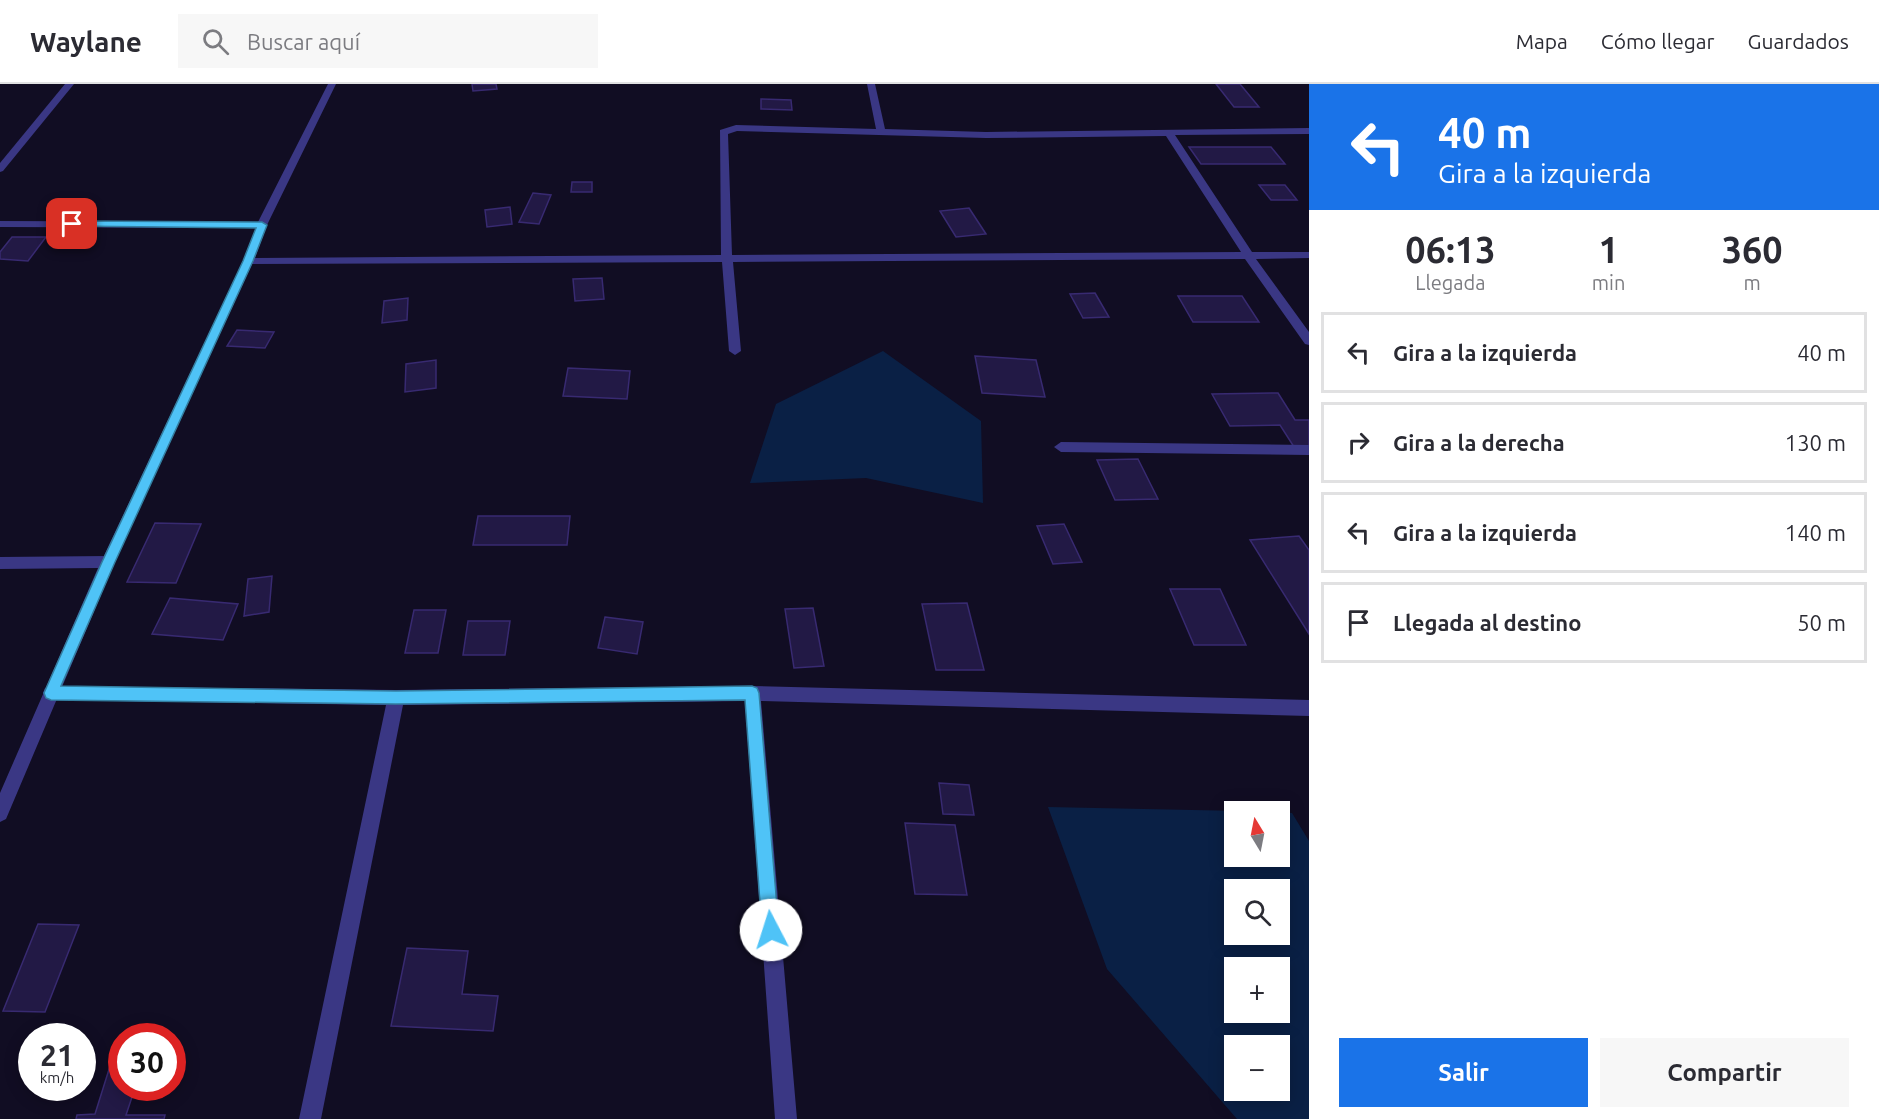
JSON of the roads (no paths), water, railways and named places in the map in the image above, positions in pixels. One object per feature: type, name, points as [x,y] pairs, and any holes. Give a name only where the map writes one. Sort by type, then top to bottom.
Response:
[{"type":"street","points":[[0,169],[70,84]]},
{"type":"street","points":[[0,813],[108,562],[248,261],[262,225],[332,84]]},
{"type":"street","points":[[871,84],[881,132]]},
{"type":"street","points":[[735,351],[727,259],[723,132],[736,128],[986,135],[1309,131]]},
{"type":"street","points":[[1168,132],[1249,256],[1309,341]]},
{"type":"street","points":[[0,224],[262,225]]},
{"type":"street","points":[[248,261],[1309,255]]},
{"type":"street","points":[[1060,447],[1309,450]]},
{"type":"street","points":[[0,563],[108,562]]},
{"type":"street","points":[[51,693],[396,698],[752,693],[1309,708]]},
{"type":"street","points":[[752,693],[786,1119]]},
{"type":"street","points":[[310,1119],[396,698]]},
{"type":"water","points":[[883,351],[981,421],[983,503],[866,478],[750,483],[776,404]]},
{"type":"water","points":[[1048,807],[1224,811],[1224,867],[1290,867],[1290,813],[1309,841],[1309,1119],[1237,1119],[1107,969]]}]
